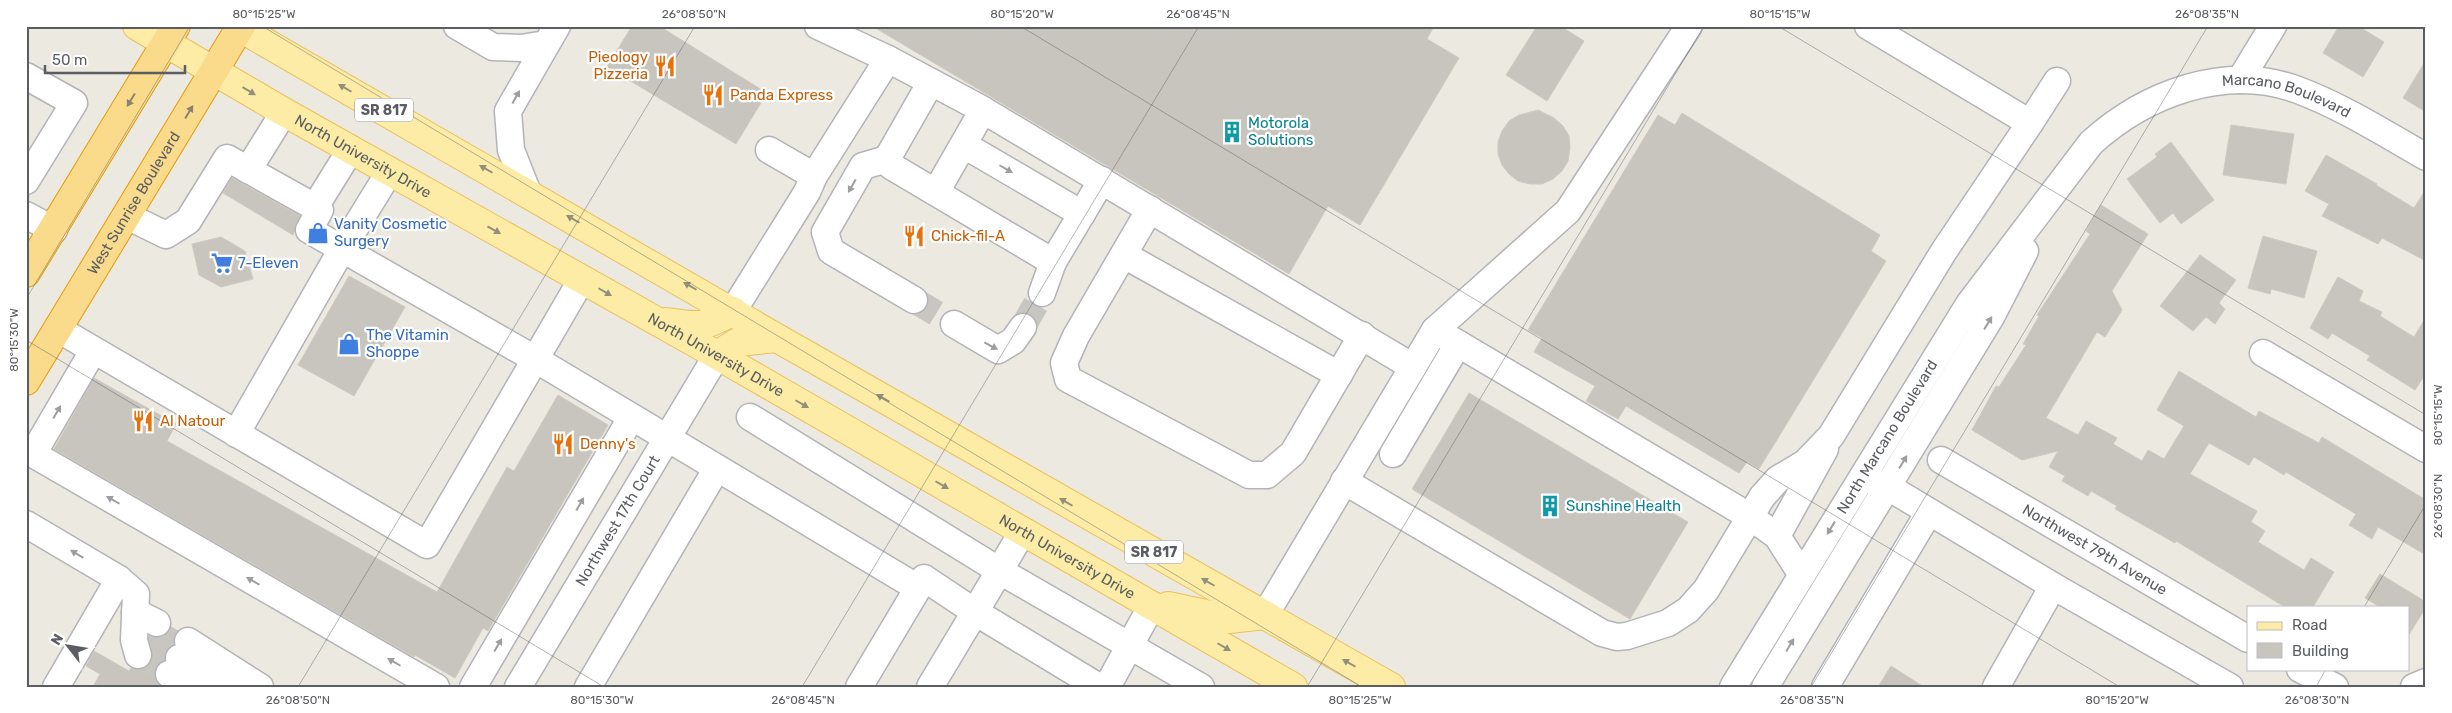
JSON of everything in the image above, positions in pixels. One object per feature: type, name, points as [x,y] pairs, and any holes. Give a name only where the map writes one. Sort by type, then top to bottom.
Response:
[{"type":"highway","name":"West Sunrise Boulevard","points":[[26,381],[239,27]]},
{"type":"highway","points":[[26,273],[54,230],[171,35]]},
{"type":"main road","name":"North University Drive","points":[[137,26],[171,35],[214,71],[284,112],[717,355],[1293,687]]},
{"type":"main road","name":"SR 817","points":[[239,27],[777,338],[1391,687]]},
{"type":"main road","points":[[652,320],[688,325],[709,325],[733,311]]},
{"type":"main road","points":[[717,355],[738,342],[777,338]]},
{"type":"main road","points":[[1152,605],[1179,607],[1229,619],[1265,615]]},
{"type":"street","points":[[457,26],[493,47],[538,36]]},
{"type":"street","points":[[818,26],[888,59],[983,110],[1362,335],[1407,378]]},
{"type":"street","points":[[1265,615],[1435,330],[1568,211],[1689,26]]},
{"type":"street","points":[[1868,26],[2030,123]]},
{"type":"street","points":[[2240,80],[2273,26]]},
{"type":"street","points":[[528,193],[511,150],[508,111],[538,36]]},
{"type":"street","points":[[733,311],[807,192],[814,176],[888,59]]},
{"type":"street","points":[[26,76],[74,103],[26,181]]},
{"type":"street","points":[[1777,536],[1818,466],[1831,436],[1944,251],[2057,81]]},
{"type":"street","name":"Marcano Boulevard","points":[[2140,107],[2170,93],[2209,82],[2262,81],[2321,99],[2426,157]]},
{"type":"street","points":[[914,300],[831,251],[825,232],[864,166],[888,159],[931,82]]},
{"type":"street","name":"North Marcano Boulevard","points":[[1733,687],[1969,304],[2091,143],[2114,122],[2140,107]]},
{"type":"street","points":[[936,192],[983,110]]},
{"type":"street","points":[[248,170],[284,112]]},
{"type":"street","points":[[964,145],[1082,214]]},
{"type":"street","points":[[315,207],[351,150]]},
{"type":"street","points":[[769,150],[814,176]]},
{"type":"street","points":[[127,216],[166,234],[188,221],[227,158],[320,210],[309,230],[535,359],[918,588]]},
{"type":"street","points":[[888,159],[891,166],[1054,262]]},
{"type":"street","points":[[236,434],[342,249],[390,171]]},
{"type":"street","points":[[1042,293],[1054,262],[1102,180]]},
{"type":"street","name":"North Marcano Boulevard","points":[[1765,687],[1991,317],[2052,196]]},
{"type":"street","points":[[1150,209],[1076,336],[1064,363],[1068,379],[1249,475],[1267,474],[1293,453],[1362,335]]},
{"type":"street","points":[[26,214],[54,230]]},
{"type":"street","points":[[1124,255],[1339,375]]},
{"type":"street","points":[[58,330],[427,545],[582,279]]},
{"type":"street","points":[[954,324],[998,350],[1013,341],[1023,327]]},
{"type":"street","points":[[1435,330],[1451,355],[1749,516],[1777,536],[1802,575]]},
{"type":"street","points":[[93,351],[30,452],[436,687]]},
{"type":"street","points":[[2263,354],[2426,449]]},
{"type":"street","name":"Northwest 17th Court","points":[[518,687],[717,355]]},
{"type":"street","points":[[1407,378],[1451,355]]},
{"type":"street","points":[[1393,454],[1451,355]]},
{"type":"street","points":[[750,417],[1000,571],[1201,687]]},
{"type":"street","points":[[473,687],[631,418]]},
{"type":"street","points":[[1344,481],[1587,626],[1602,633],[1617,636],[1648,631],[1668,623],[1688,610],[1706,590],[1749,516],[1778,479],[1804,462],[1831,436]]},
{"type":"street","name":"Northwest 79th Avenue","points":[[1940,460],[2247,638]]},
{"type":"street","points":[[588,687],[717,468]]},
{"type":"street","points":[[1860,481],[1873,481],[1888,487],[2053,586],[2230,687]]},
{"type":"street","points":[[1825,687],[1929,512]]},
{"type":"street","points":[[26,524],[118,579],[136,594],[146,635]]},
{"type":"street","points":[[930,687],[1023,531]]},
{"type":"street","points":[[859,687],[924,578],[975,612],[1099,687]]},
{"type":"street","points":[[56,687],[118,579]]},
{"type":"street","points":[[1996,687],[2053,586]]},
{"type":"street","points":[[1107,687],[1152,605]]},
{"type":"street","points":[[179,657],[193,687]]},
{"type":"street","points":[[179,657],[213,687]]},
{"type":"street","points":[[179,657],[228,687]]},
{"type":"street","points":[[179,657],[246,687]]},
{"type":"street","points":[[179,657],[260,687]]},
{"type":"street","points":[[2302,670],[2325,684],[2335,687]]},
{"type":"street","points":[[2414,687],[2426,682]]},
{"type":"building","points":[[632,26],[659,26],[767,93],[736,144],[607,67]]},
{"type":"building","name":"Motorola Solutions","points":[[872,26],[1434,26],[1427,39],[1459,58],[1360,225],[1328,206],[1289,274]]},
{"type":"building","points":[[1537,26],[1560,26],[1584,41],[1547,101],[1506,75]]},
{"type":"building","points":[[2339,26],[2358,26],[2384,42],[2363,77],[2323,53]]},
{"type":"building","points":[[2426,60],[2426,112],[2403,98]]},
{"type":"building","points":[[1538,110],[1554,118],[1563,126],[1569,136],[1570,148],[1568,161],[1562,171],[1553,179],[1542,184],[1530,184],[1518,181],[1502,165],[1498,154],[1498,142],[1502,131],[1509,121],[1519,115]]},
{"type":"building","points":[[1682,113],[1880,235],[1871,251],[1886,261],[1759,469],[1747,462],[1739,473],[1626,406],[1618,419],[1586,401],[1595,386],[1534,352],[1542,338],[1528,330],[1658,115],[1675,125]]},
{"type":"building","points":[[2231,125],[2294,134],[2286,184],[2223,175]]},
{"type":"building","points":[[2171,142],[2214,200],[2181,224],[2173,213],[2160,223],[2127,179],[2157,157],[2155,154]]},
{"type":"building","points":[[2326,155],[2414,208],[2426,189],[2426,261],[2382,238],[2378,244],[2322,216],[2329,204],[2305,191]]},
{"type":"building","points":[[232,178],[300,216],[293,235],[223,193]]},
{"type":"building","points":[[2101,205],[2148,234],[2112,291],[2122,310],[2105,337],[2097,332],[2046,418],[2078,435],[2086,421],[2117,438],[2113,444],[2142,461],[2148,450],[2164,459],[2184,426],[2157,410],[2179,371],[2256,417],[2259,411],[2319,443],[2322,437],[2426,500],[2426,555],[2378,527],[2372,539],[2349,525],[2356,514],[2286,472],[2284,475],[2254,457],[2249,465],[2209,443],[2190,474],[2257,511],[2251,522],[2265,531],[2258,542],[2304,570],[2311,558],[2334,572],[2314,606],[2283,606],[2176,541],[2175,543],[2115,509],[2117,506],[2091,491],[2088,496],[2062,481],[2065,476],[2049,467],[2058,451],[2022,460],[1972,430],[1996,386],[1999,387],[2026,345],[2023,344],[2039,316],[2037,315],[2090,234],[2086,231]]},
{"type":"building","points":[[2263,236],[2317,251],[2304,298],[2271,289],[2270,294],[2248,288]]},
{"type":"building","name":"7-Eleven","points":[[221,237],[245,251],[253,279],[221,287],[199,275],[192,244]]},
{"type":"building","points":[[2200,255],[2236,280],[2219,303],[2225,309],[2215,324],[2206,317],[2193,331],[2160,306]]},
{"type":"building","points":[[349,276],[405,307],[354,396],[298,365]]},
{"type":"building","points":[[2338,277],[2363,291],[2359,301],[2382,312],[2380,316],[2414,337],[2426,317],[2426,373],[2415,390],[2367,360],[2370,356],[2332,333],[2328,339],[2310,328]]},
{"type":"building","points":[[94,378],[176,424],[167,441],[437,592],[507,467],[514,471],[558,395],[608,425],[488,631],[483,628],[455,678],[415,655],[414,657],[54,449]]},
{"type":"building","name":"Sunshine Health","points":[[1469,393],[1688,522],[1630,619],[1412,489]]},
{"type":"building","points":[[2380,574],[2426,602],[2426,607],[2410,633],[2410,606],[2378,606],[2365,598]]},
{"type":"building","points":[[171,627],[178,631],[173,640],[174,644],[166,650],[165,660],[156,666],[154,674],[156,681],[161,687],[93,687],[100,674],[86,666],[94,651],[129,671],[131,668],[142,669],[149,665],[153,658],[149,636],[157,638],[165,636]]},
{"type":"building","points":[[1891,666],[1924,687],[1878,687]]},
{"type":"tunnel","points":[[1023,327],[1042,293]]},
{"type":"tunnel","points":[[914,300],[954,324]]},
{"type":"tunnel","points":[[152,631],[184,649]]},
{"type":"tunnel","points":[[138,655],[169,674]]},
{"type":"place","name":"Pieology Pizzeria","points":[[665,66]]},
{"type":"place","name":"Panda Express","points":[[713,95]]},
{"type":"place","name":"Motorola Solutions","points":[[1232,132]]},
{"type":"place","name":"Vanity Cosmetic Surgery","points":[[318,233]]},
{"type":"place","name":"Chick-fil-A","points":[[914,236]]},
{"type":"place","name":"7-Eleven","points":[[222,263]]},
{"type":"place","name":"The Vitamin Shoppe","points":[[349,344]]},
{"type":"place","name":"Al Natour","points":[[143,421]]},
{"type":"place","name":"Denny's","points":[[563,444]]},
{"type":"place","name":"Sunshine Health","points":[[1550,506]]}]
